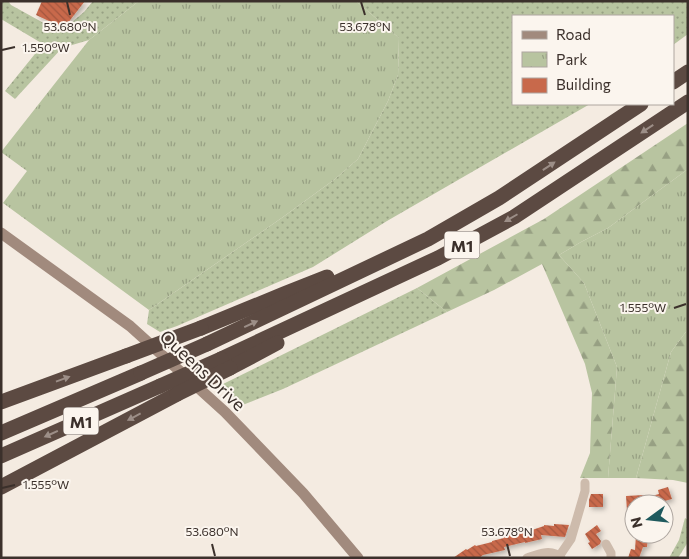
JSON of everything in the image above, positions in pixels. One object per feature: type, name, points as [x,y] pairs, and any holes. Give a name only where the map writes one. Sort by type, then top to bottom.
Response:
[{"type":"highway","points":[[674,81],[688,72]]},
{"type":"highway","name":"M1","points":[[1,456],[160,386],[225,363],[438,258],[514,217],[688,102]]},
{"type":"highway","name":"M1","points":[[1,433],[207,344],[428,239],[499,198],[639,105]]},
{"type":"highway","points":[[1,402],[201,328],[428,239]]},
{"type":"highway","points":[[1,486],[177,394],[225,363]]},
{"type":"street","name":"Queens Drive","points":[[1,233],[130,326],[225,412],[303,493],[358,558]]},
{"type":"street","points":[[527,558],[547,552],[561,556],[571,539],[585,491],[585,483]]},
{"type":"street","points":[[606,544],[611,553],[611,558]]},
{"type":"green space","points":[[1,1],[8,1],[11,5],[60,32],[84,12],[93,1],[139,1],[89,40],[62,48],[15,99],[5,91],[43,44],[1,19]]},
{"type":"green space","points":[[139,1],[356,1],[399,38],[398,75],[388,101],[358,159],[335,179],[283,217],[149,310],[3,203],[27,171],[1,152],[89,40]]},
{"type":"green space","points":[[356,1],[688,1],[688,34],[674,44],[674,15],[512,15],[512,105],[588,105],[387,221],[313,267],[160,332],[147,324],[149,310],[283,217],[335,179],[358,159],[388,101],[398,75],[399,38]]},
{"type":"green space","points":[[688,123],[688,169],[608,228],[559,255],[584,283],[617,367],[608,478],[580,478],[590,453],[592,393],[585,364],[542,264],[494,290],[447,312],[417,288],[544,219]]},
{"type":"green space","points":[[688,169],[688,329],[671,352],[636,478],[608,478],[617,367],[584,283],[559,255],[608,228]]},
{"type":"green space","points":[[417,288],[447,312],[283,389],[240,406],[219,386]]},
{"type":"green space","points":[[688,329],[688,483],[673,480],[636,478],[671,352]]},
{"type":"green space","points":[[685,518],[688,520],[688,542],[678,558],[669,558],[679,540]]},
{"type":"building","points":[[42,1],[85,1],[64,28],[36,15]]},
{"type":"building","points":[[668,487],[670,494],[659,494],[658,490]]},
{"type":"building","points":[[591,494],[603,494],[603,507],[589,507]]},
{"type":"building","points":[[554,524],[569,525],[565,537],[541,535],[542,539],[504,547],[505,550],[483,555],[479,558],[453,558],[466,549],[504,538],[504,535],[529,531],[544,525],[554,526]]},
{"type":"building","points":[[597,525],[601,531],[596,534],[601,541],[600,544],[592,549],[585,534]]},
{"type":"building","points":[[635,544],[647,544],[647,547],[643,547],[639,558],[628,558],[631,549],[635,550]]}]
